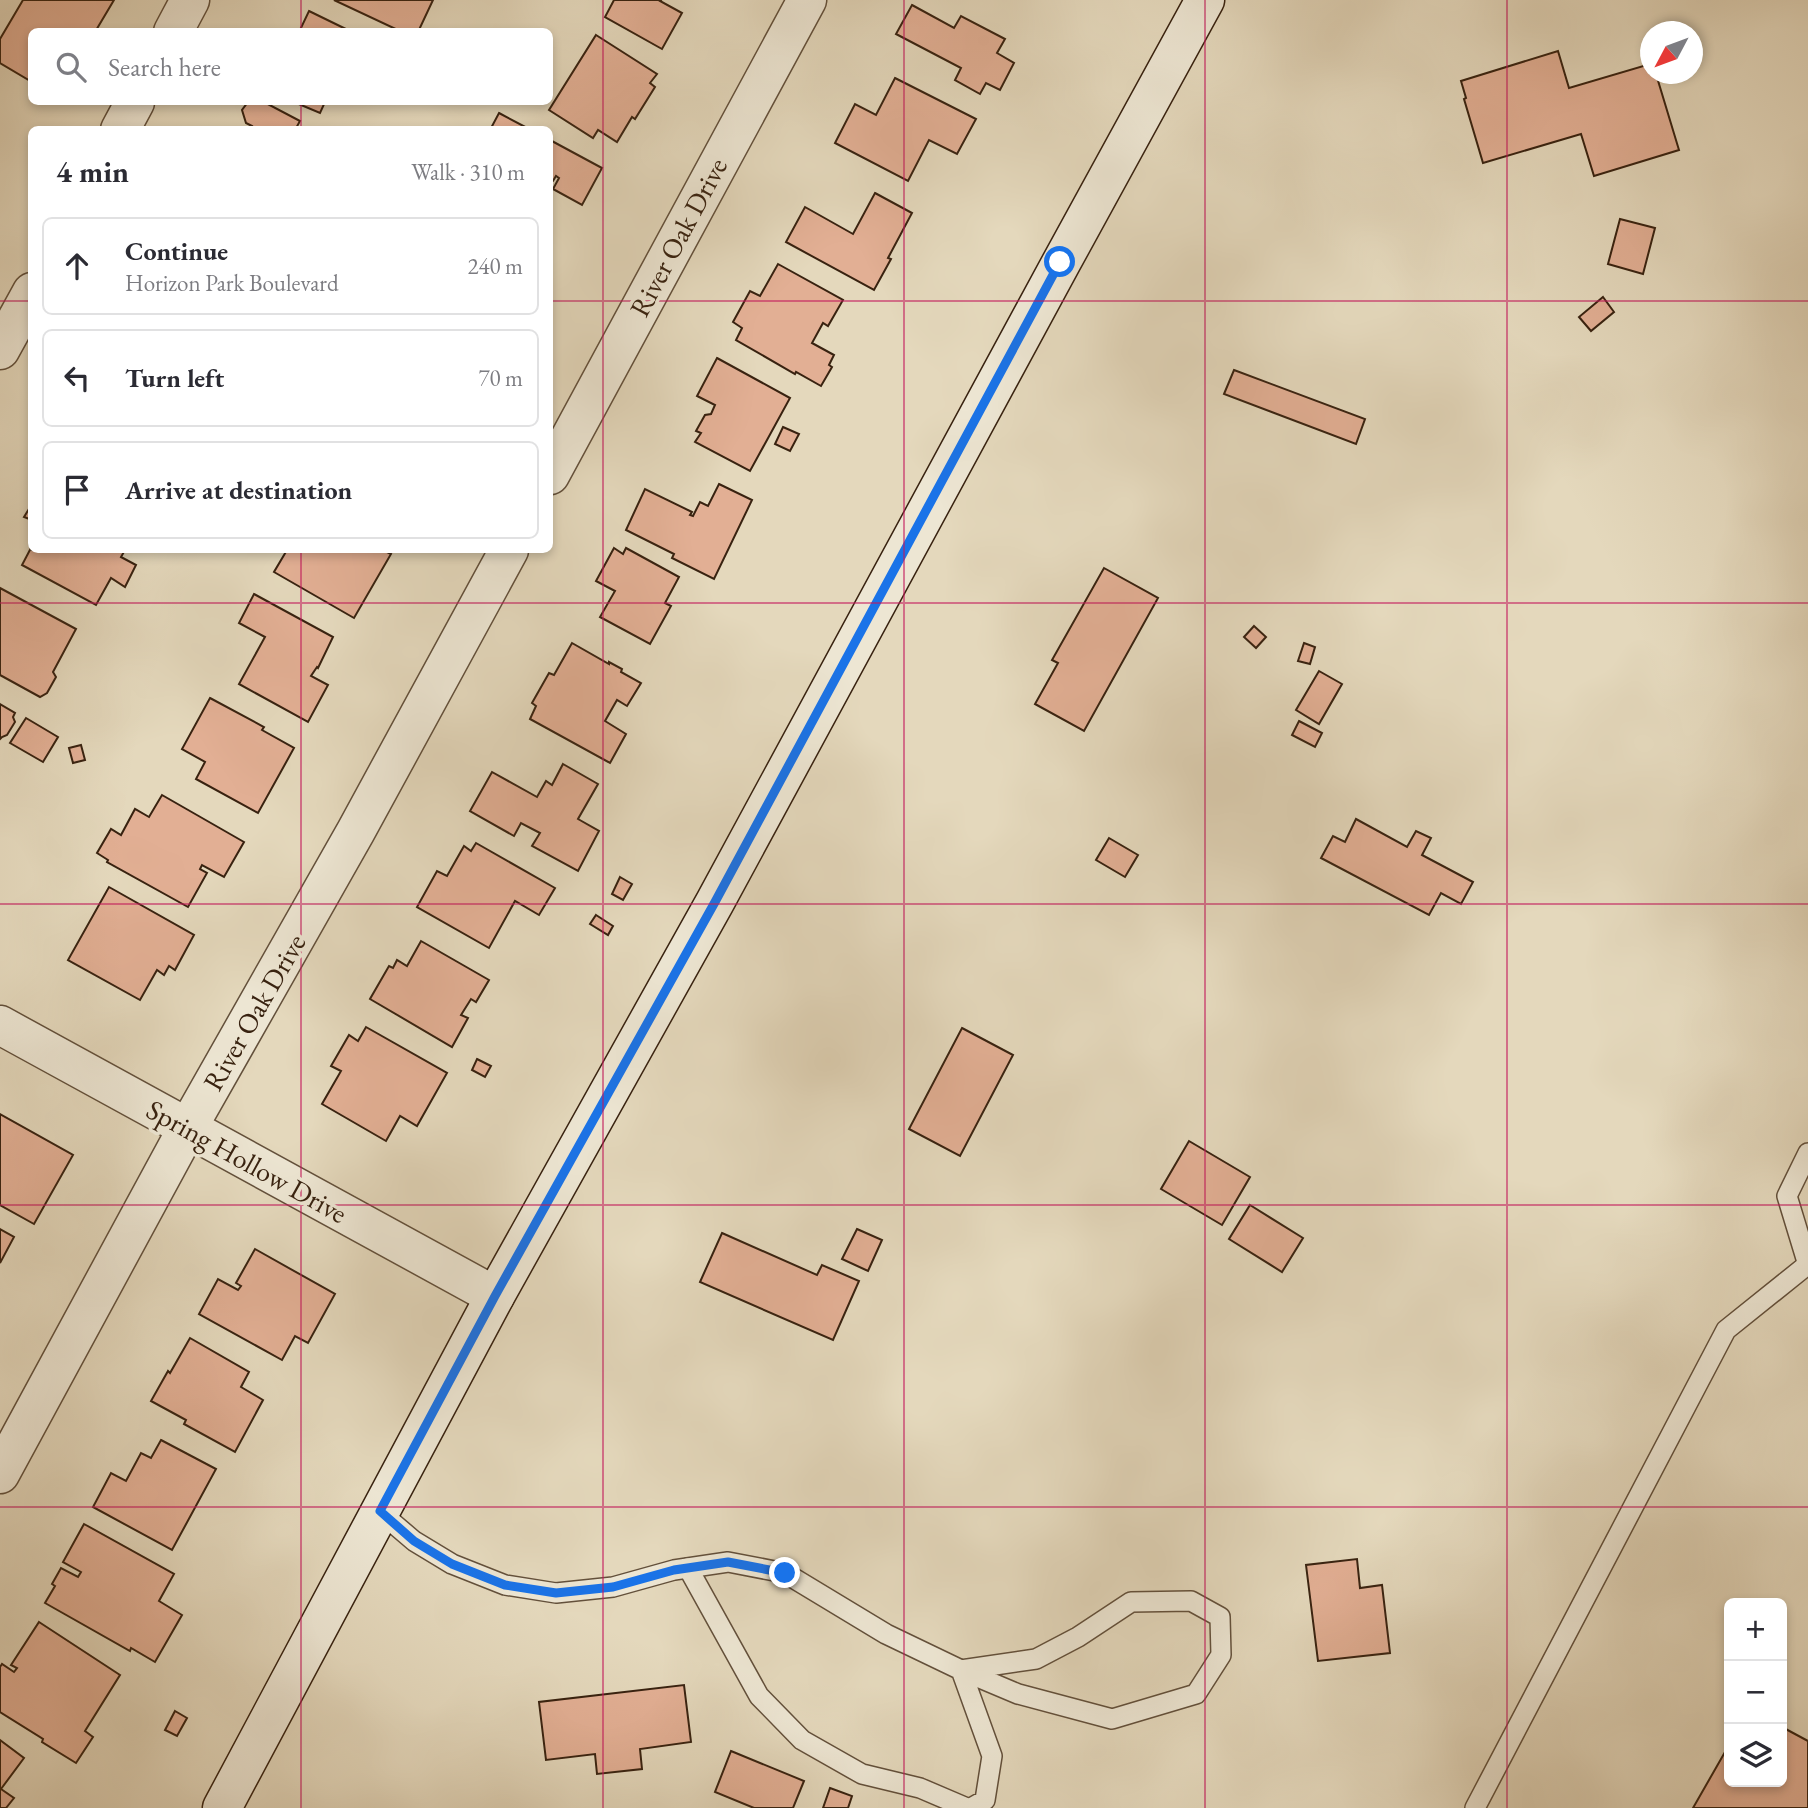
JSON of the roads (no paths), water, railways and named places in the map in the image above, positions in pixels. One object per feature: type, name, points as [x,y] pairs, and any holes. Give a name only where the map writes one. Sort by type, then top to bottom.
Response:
[{"type":"street","points":[[175,28],[190,0]]},
{"type":"street","name":"River Oak Drive","points":[[553,469],[807,0]]},
{"type":"street","points":[[222,1808],[495,1296],[715,902],[1060,262],[1205,0]]},
{"type":"street","points":[[122,126],[133,105]]},
{"type":"street","points":[[0,350],[28,299]]},
{"type":"street","name":"River Oak Drive","points":[[0,1474],[187,1129],[356,831],[507,553]]},
{"type":"street","name":"Spring Hollow Drive","points":[[0,1025],[495,1296]]},
{"type":"lane","points":[[1475,1808],[1726,1330],[1807,1265],[1787,1196],[1808,1153]]},
{"type":"lane","points":[[380,1511],[414,1541],[452,1564],[505,1585],[556,1593],[613,1587],[674,1570],[728,1562],[785,1573],[886,1634],[961,1670],[1018,1695],[1112,1719],[1196,1694],[1221,1655],[1220,1617],[1191,1601],[1130,1602],[1078,1637],[1036,1659],[961,1670]]},
{"type":"lane","points":[[688,1568],[759,1696],[802,1740],[862,1774],[920,1788],[969,1808],[985,1800],[992,1756],[961,1670]]}]
